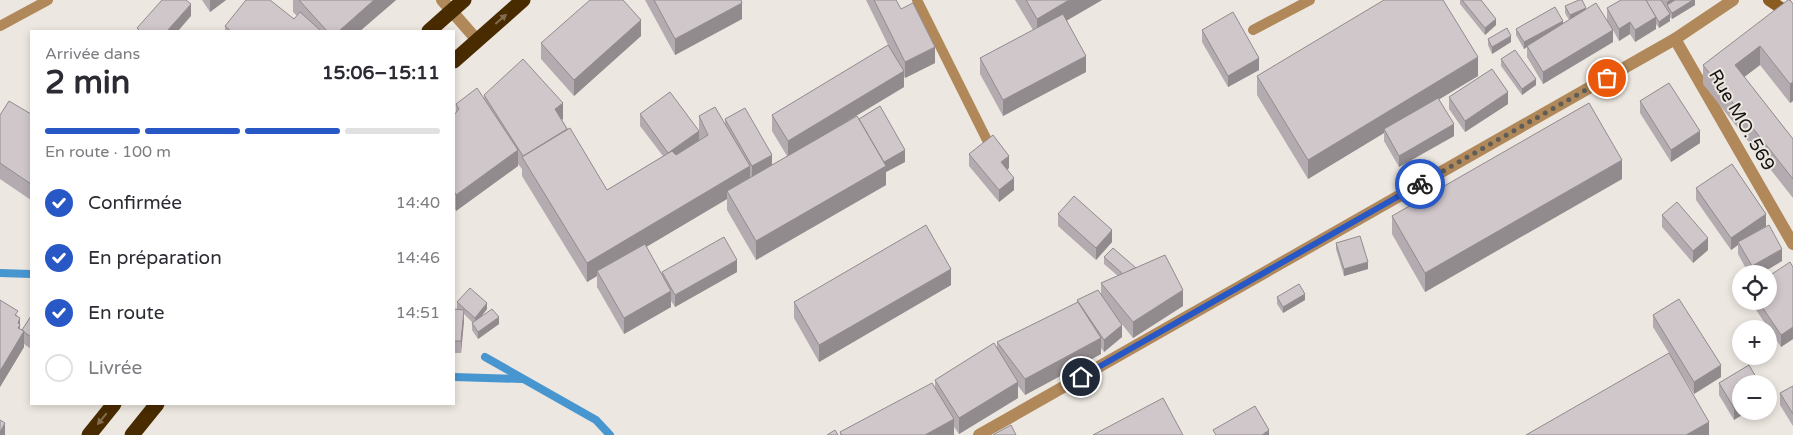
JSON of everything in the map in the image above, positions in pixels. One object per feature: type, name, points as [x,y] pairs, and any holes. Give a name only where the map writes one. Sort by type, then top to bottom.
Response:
[{"type":"highway","points":[[430,30],[446,6],[464,0]]},
{"type":"highway","points":[[455,60],[522,0]]},
{"type":"highway","points":[[89,435],[113,405]]},
{"type":"highway","points":[[132,435],[156,405]]},
{"type":"street","points":[[979,435],[1675,39],[1733,0]]},
{"type":"street","points":[[1769,0],[1793,16]]},
{"type":"street","points":[[446,6],[477,40]]},
{"type":"street","name":"Rue MO. 569","points":[[1675,39],[1793,244]]},
{"type":"lane","points":[[0,26],[48,0]]},
{"type":"lane","points":[[917,0],[989,144]]},
{"type":"lane","points":[[1253,30],[1310,0]]},
{"type":"building","points":[[162,0],[186,0],[191,4],[168,30],[139,30],[137,28]]},
{"type":"building","points":[[246,0],[270,0],[294,19],[300,12],[320,30],[230,30],[225,26]]},
{"type":"building","points":[[299,0],[374,0],[340,30],[326,30]]},
{"type":"building","points":[[590,0],[623,0],[641,20],[574,80],[541,43]]},
{"type":"building","points":[[654,0],[741,0],[742,3],[675,39]]},
{"type":"building","points":[[874,0],[896,0],[901,9],[913,3],[935,47],[905,62]]},
{"type":"building","points":[[1026,0],[1069,0],[1037,19]]},
{"type":"building","points":[[1384,0],[1443,0],[1478,57],[1308,160],[1257,76]]},
{"type":"building","points":[[1462,0],[1481,0],[1496,19],[1485,28]]},
{"type":"building","points":[[1582,0],[1586,8],[1570,15],[1565,6]]},
{"type":"building","points":[[1621,0],[1646,0],[1656,17],[1635,30],[1630,22],[1619,29],[1607,8]]},
{"type":"building","points":[[1646,0],[1661,0],[1670,14],[1659,22]]},
{"type":"building","points":[[1675,0],[1693,0],[1672,13],[1667,5]]},
{"type":"building","points":[[1788,0],[1793,4],[1793,82],[1790,84],[1760,46],[1735,65],[1793,139],[1793,179],[1703,65]]},
{"type":"building","points":[[1596,3],[1613,30],[1543,72],[1527,46]]},
{"type":"building","points":[[1555,7],[1563,21],[1524,42],[1516,29]]},
{"type":"building","points":[[1233,12],[1259,58],[1228,76],[1202,30]]},
{"type":"building","points":[[1063,14],[1086,56],[1003,100],[980,58]]},
{"type":"building","points":[[1507,28],[1511,36],[1492,47],[1488,39]]},
{"type":"building","points":[[888,45],[904,71],[788,141],[772,115]]},
{"type":"building","points":[[1515,50],[1536,79],[1522,89],[1501,59]]},
{"type":"building","points":[[523,59],[563,103],[555,109],[567,129],[523,156],[484,95]]},
{"type":"building","points":[[1492,69],[1508,92],[1465,121],[1449,97]]},
{"type":"building","points":[[1669,83],[1700,131],[1671,150],[1640,101]]},
{"type":"building","points":[[477,88],[518,150],[456,195],[455,114],[459,109],[456,104]]},
{"type":"building","points":[[670,92],[699,131],[668,153],[640,114]]},
{"type":"building","points":[[1438,98],[1454,124],[1399,156],[1384,129]]},
{"type":"building","points":[[9,101],[30,113],[30,183],[0,163],[0,115]]},
{"type":"building","points":[[1589,103],[1622,160],[1425,273],[1392,216]]},
{"type":"building","points":[[880,106],[905,150],[884,162],[859,119]]},
{"type":"building","points":[[715,107],[750,166],[587,263],[522,157],[570,128],[607,190],[672,151],[676,155],[708,135],[699,116]]},
{"type":"building","points":[[745,108],[772,155],[752,166],[725,119]]},
{"type":"building","points":[[857,116],[886,166],[756,241],[727,191]]},
{"type":"building","points":[[993,135],[1009,156],[1001,162],[1014,178],[999,190],[969,154]]},
{"type":"building","points":[[1732,164],[1766,214],[1731,238],[1696,188]]},
{"type":"building","points":[[1074,196],[1112,230],[1096,248],[1058,214]]},
{"type":"building","points":[[1677,202],[1708,238],[1693,251],[1662,215]]},
{"type":"building","points":[[926,225],[951,269],[819,345],[794,302]]},
{"type":"building","points":[[1769,225],[1782,249],[1751,265],[1738,242]]},
{"type":"building","points":[[1360,236],[1368,262],[1344,269],[1336,243]]},
{"type":"building","points":[[724,237],[737,260],[675,295],[662,272]]},
{"type":"building","points":[[645,244],[671,291],[624,318],[597,271]]},
{"type":"building","points":[[1113,248],[1136,268],[1123,274],[1104,257]]},
{"type":"building","points":[[1165,255],[1183,290],[1133,322],[1101,283]]},
{"type":"building","points":[[1790,262],[1793,267],[1793,327],[1781,335],[1777,329],[1777,320],[1771,320],[1764,310],[1777,310],[1777,271]]},
{"type":"building","points":[[1299,284],[1305,294],[1283,307],[1277,297]]},
{"type":"building","points":[[470,288],[487,303],[475,318],[457,302]]},
{"type":"building","points":[[1098,290],[1122,325],[1104,340],[1077,300]]},
{"type":"building","points":[[1679,299],[1721,365],[1694,382],[1653,315]]},
{"type":"building","points":[[0,300],[18,311],[15,315],[20,318],[18,328],[24,331],[0,371]]},
{"type":"building","points":[[1078,302],[1101,338],[1025,379],[997,342]]},
{"type":"building","points":[[455,309],[464,310],[461,341],[455,341]]},
{"type":"building","points":[[492,309],[499,317],[478,332],[472,323]]},
{"type":"building","points":[[30,318],[30,336],[22,330]]},
{"type":"building","points":[[994,343],[1018,382],[959,418],[935,380]]},
{"type":"building","points":[[1669,353],[1709,422],[1686,435],[1526,435]]},
{"type":"building","points":[[1749,365],[1755,375],[1732,375]]},
{"type":"building","points":[[1732,375],[1732,405],[1719,383]]},
{"type":"building","points":[[932,383],[954,419],[925,435],[842,435],[840,432]]},
{"type":"building","points":[[1793,386],[1793,414],[1780,393]]},
{"type":"building","points":[[1163,398],[1183,435],[1093,435]]},
{"type":"building","points":[[1255,406],[1269,430],[1262,435],[1216,435],[1213,430]]},
{"type":"building","points":[[0,420],[5,423],[0,432]]},
{"type":"building","points":[[1011,425],[1016,435],[993,435]]},
{"type":"building","points":[[835,430],[838,435],[827,435]]},
{"type":"waterway","points":[[0,273],[30,274]]},
{"type":"waterway","points":[[485,357],[596,420],[610,435]]},
{"type":"waterway","points":[[455,377],[522,379]]},
{"type":"way so far","points":[[1420,184],[1607,78]]},
{"type":"route","points":[[1081,377],[1420,184]]}]
